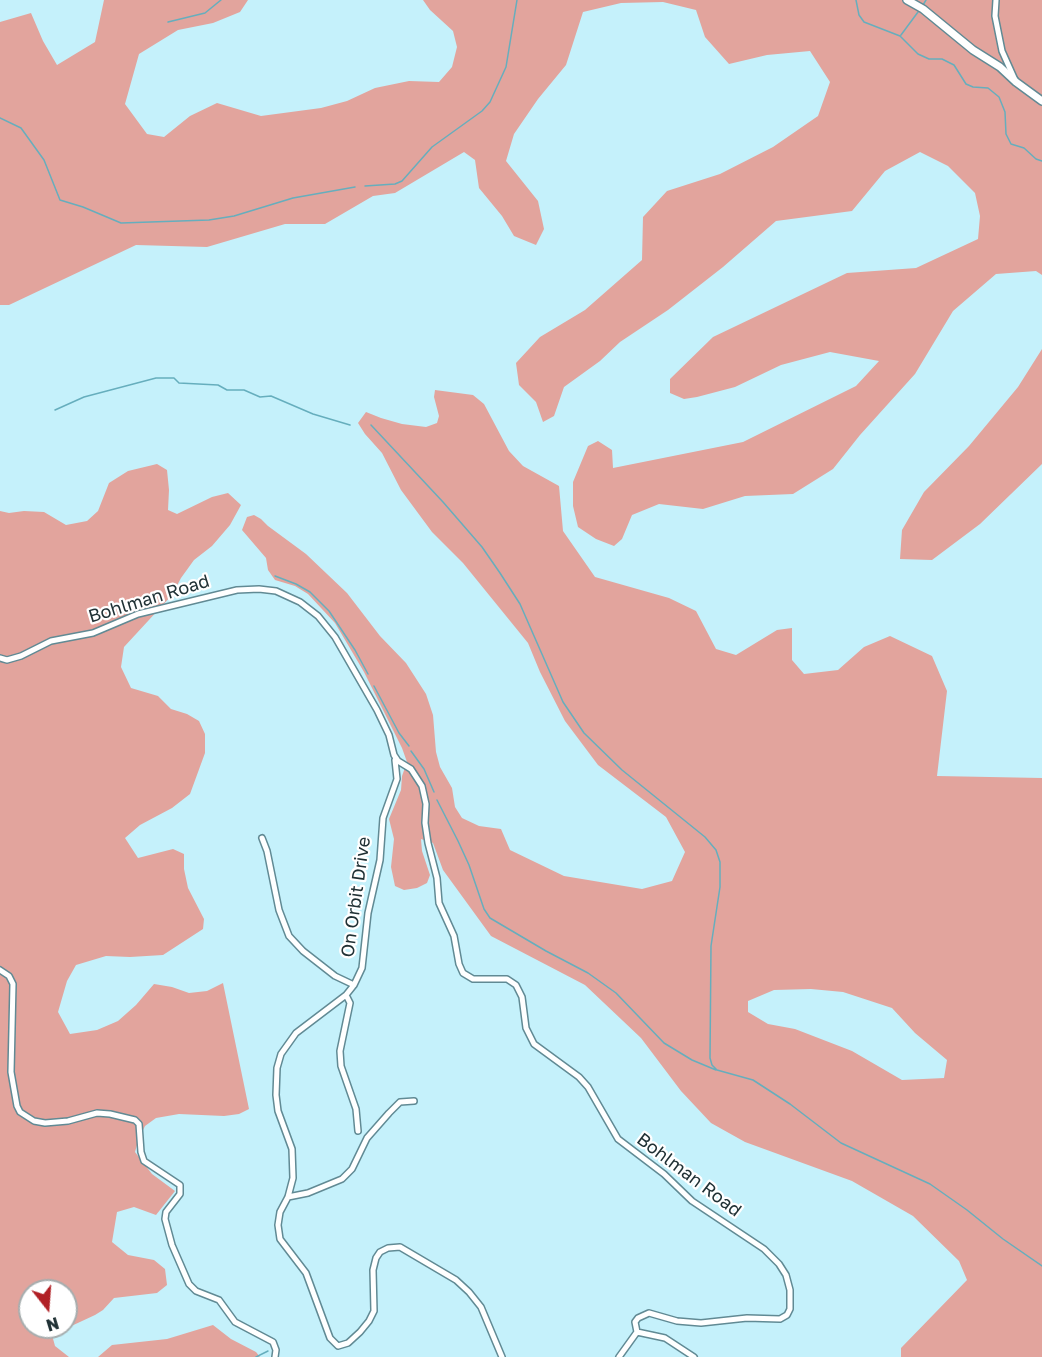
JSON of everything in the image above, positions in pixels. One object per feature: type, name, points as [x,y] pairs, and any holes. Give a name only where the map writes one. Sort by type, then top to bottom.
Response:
[{"type":"street","points":[[907,0],[923,9],[973,50],[1000,67],[1042,101]]},
{"type":"street","points":[[996,0],[995,16],[1002,51],[1016,82]]},
{"type":"street","name":"Bohlman Road","points":[[0,658],[7,660],[21,656],[51,641],[93,633],[138,614],[211,595],[248,590],[276,591],[300,602],[318,616],[335,637],[378,710],[394,755],[398,761],[411,769],[422,786],[426,804],[425,823],[437,879],[439,903],[454,936],[459,964],[464,973],[473,979],[507,979],[516,985],[522,997],[526,1028],[534,1044],[584,1082],[618,1139],[664,1174],[692,1201],[764,1249],[779,1264],[788,1281],[790,1309],[787,1315],[780,1319],[747,1318],[701,1323],[677,1321],[646,1313],[636,1320],[637,1332]]},
{"type":"street","name":"On Orbit Drive","points":[[394,755],[397,779],[383,818],[380,860],[368,913],[362,968],[346,995],[296,1033],[282,1054],[277,1068],[278,1111],[292,1149],[293,1178],[288,1197],[280,1212],[278,1225],[280,1239],[306,1273],[333,1344],[342,1346],[348,1343],[369,1321],[375,1304],[373,1270],[376,1258],[380,1252],[388,1248],[400,1247],[456,1280],[469,1292],[481,1307],[502,1357]]},
{"type":"street","points":[[262,838],[267,851],[279,910],[289,936],[303,951],[335,975],[354,985]]},
{"type":"street","points":[[0,970],[9,975],[13,984],[11,1072],[20,1112],[34,1121],[45,1123],[68,1121],[97,1113],[135,1120],[139,1124],[144,1161],[180,1185],[180,1194],[166,1212],[165,1219],[172,1245],[189,1284],[196,1291],[219,1300],[235,1322],[273,1342],[276,1350],[275,1357]]},
{"type":"street","points":[[346,995],[350,1003],[340,1051],[341,1066],[356,1109],[358,1131]]},
{"type":"street","points":[[288,1197],[308,1193],[342,1179],[352,1169],[368,1138],[389,1113],[400,1102],[414,1101]]},
{"type":"street","points":[[619,1357],[637,1332],[665,1338],[694,1357]]},
{"type":"shaded area","points":[[104,0],[248,0],[240,12],[213,23],[178,30],[139,54],[125,104],[147,134],[164,137],[190,116],[217,103],[261,116],[321,108],[347,101],[375,88],[409,81],[439,82],[452,67],[457,47],[453,31],[430,10],[423,0],[1042,0],[1042,275],[1036,271],[996,274],[953,311],[915,374],[833,469],[793,494],[745,496],[703,509],[659,504],[632,515],[622,539],[614,546],[596,539],[578,527],[573,506],[573,482],[588,446],[598,441],[612,450],[613,468],[743,442],[856,386],[879,361],[830,352],[781,365],[735,387],[684,399],[670,393],[670,379],[713,337],[847,273],[916,268],[978,239],[980,216],[975,193],[948,166],[920,152],[885,171],[852,211],[776,221],[723,267],[668,310],[620,342],[600,361],[564,387],[554,416],[543,422],[536,402],[519,385],[516,363],[540,337],[585,310],[642,260],[643,217],[667,191],[720,174],[773,147],[818,116],[830,82],[810,51],[767,55],[729,64],[705,37],[696,10],[663,2],[621,3],[583,12],[566,65],[538,99],[514,134],[506,161],[538,201],[544,229],[536,245],[514,236],[502,216],[479,188],[475,160],[464,152],[395,193],[373,196],[325,224],[285,224],[207,247],[136,245],[9,305],[0,305],[0,22],[31,13],[57,65],[95,42]]},
{"type":"shaded area","points":[[1042,349],[1042,464],[980,524],[932,560],[900,559],[902,530],[924,492],[969,446],[1018,387]]},
{"type":"shaded area","points":[[435,390],[473,395],[484,404],[509,451],[523,466],[559,486],[563,531],[595,577],[669,598],[696,611],[716,649],[736,655],[777,630],[792,628],[792,660],[804,674],[838,670],[864,647],[890,636],[932,656],[947,691],[937,776],[1042,778],[1042,1357],[901,1357],[901,1348],[967,1280],[959,1261],[913,1216],[852,1181],[745,1142],[711,1123],[681,1091],[641,1038],[585,985],[491,936],[443,870],[433,843],[421,839],[422,851],[430,875],[427,883],[417,888],[404,890],[395,886],[391,867],[394,839],[389,819],[401,790],[402,776],[407,762],[402,748],[364,672],[335,623],[308,594],[295,586],[275,580],[268,570],[266,558],[242,530],[247,517],[254,515],[261,519],[306,554],[347,593],[380,636],[406,663],[426,694],[433,715],[436,752],[440,767],[452,788],[455,807],[462,818],[479,826],[501,829],[510,850],[564,876],[642,889],[672,881],[685,852],[666,817],[598,765],[565,721],[528,643],[463,563],[432,532],[401,490],[382,453],[358,423],[366,412],[402,424],[426,427],[437,423],[439,416],[434,397]],"holes":[[[811,989],[843,992],[892,1008],[915,1033],[947,1060],[944,1078],[902,1080],[852,1051],[795,1029],[768,1024],[748,1012],[748,1001],[774,990]]]},
{"type":"shaded area","points":[[157,464],[167,470],[168,510],[177,514],[212,497],[228,493],[241,505],[230,525],[212,546],[194,560],[172,595],[124,647],[121,667],[131,688],[158,696],[171,709],[199,721],[205,734],[205,753],[190,794],[172,808],[140,825],[125,838],[138,858],[173,849],[184,854],[188,888],[204,919],[203,929],[163,955],[106,956],[76,965],[67,981],[58,1012],[70,1034],[97,1030],[118,1021],[154,984],[189,993],[207,991],[223,983],[249,1109],[239,1114],[224,1116],[179,1114],[156,1118],[145,1126],[139,1138],[135,1152],[152,1174],[175,1191],[156,1215],[134,1207],[117,1212],[112,1242],[128,1255],[154,1260],[165,1269],[167,1285],[157,1293],[114,1298],[103,1310],[78,1323],[78,1279],[18,1279],[18,1339],[53,1339],[55,1346],[69,1357],[0,1357],[0,511],[44,512],[66,525],[87,521],[98,511],[109,483],[128,471]]},
{"type":"shaded area","points":[[213,1325],[231,1339],[256,1352],[260,1357],[98,1357],[112,1345],[167,1339]]},
{"type":"waterway","points":[[168,22],[205,13],[221,0]]},
{"type":"waterway","points":[[365,186],[395,184],[402,181],[432,147],[482,111],[490,102],[506,67],[517,0]]},
{"type":"waterway","points":[[856,0],[859,15],[864,22],[900,36],[918,54],[929,59],[942,59],[954,65],[966,84],[988,88],[999,97],[1005,112],[1006,134],[1011,144],[1024,148],[1036,159],[1042,161]]},
{"type":"waterway","points":[[923,5],[926,0]]},
{"type":"waterway","points":[[901,35],[918,12]]},
{"type":"waterway","points":[[0,118],[21,128],[44,160],[60,200],[121,223],[209,220],[234,216],[293,198],[355,187]]},
{"type":"waterway","points":[[55,410],[84,397],[156,378],[174,378],[179,383],[218,385],[227,390],[244,390],[260,397],[271,396],[313,414],[350,425]]},
{"type":"waterway","points":[[371,425],[443,502],[482,547],[500,573],[520,604],[563,702],[584,733],[622,770],[705,837],[716,850],[720,862],[720,887],[711,946],[710,1058],[712,1065],[717,1070],[753,1080],[790,1104],[841,1143],[930,1184],[1042,1266]]},
{"type":"waterway","points":[[275,576],[310,592],[329,611],[368,674]]},
{"type":"waterway","points":[[374,686],[399,733],[409,746]]},
{"type":"waterway","points":[[411,751],[424,769],[434,792]]},
{"type":"waterway","points":[[437,800],[469,865],[484,909],[490,918],[588,973],[616,993],[664,1043],[692,1060],[716,1070]]},
{"type":"waterway","points":[[256,1357],[268,1351]]}]
